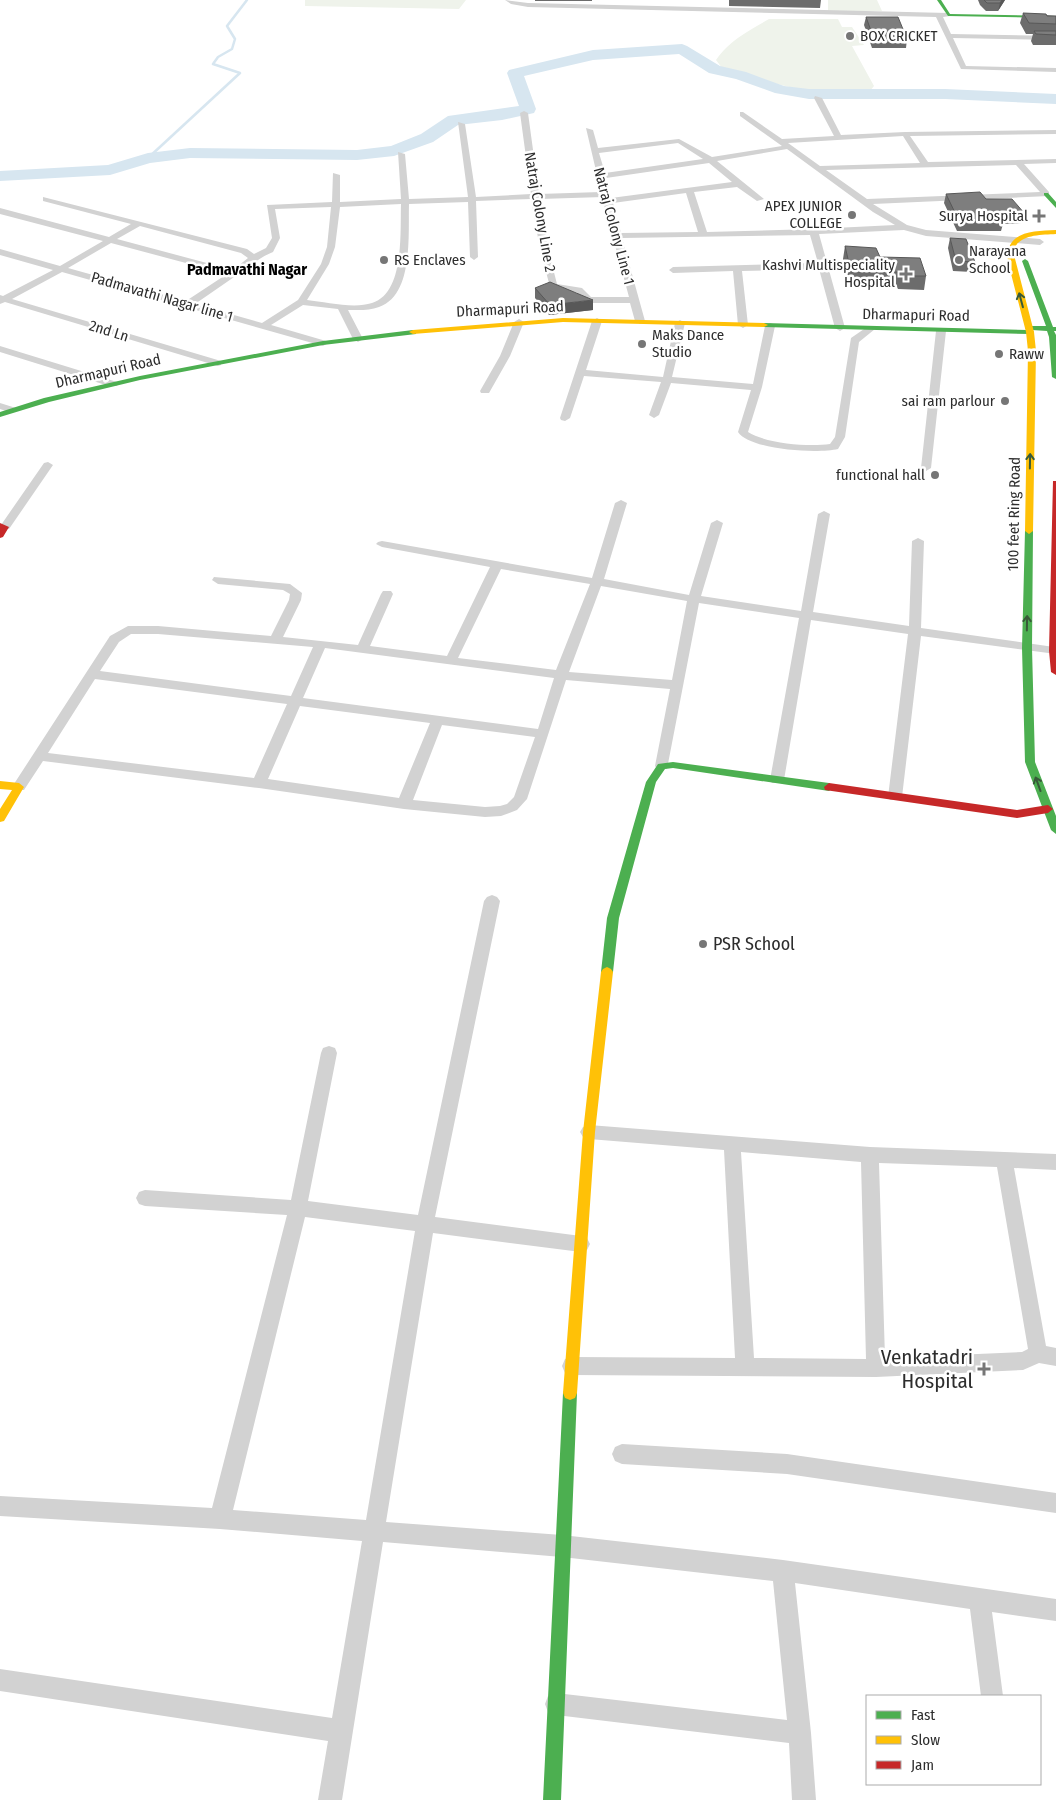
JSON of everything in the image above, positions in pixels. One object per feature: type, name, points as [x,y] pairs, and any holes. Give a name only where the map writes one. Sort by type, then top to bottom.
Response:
[{"type":"main road","points":[[940,0],[944,15],[1056,17]]},
{"type":"main road","points":[[1051,194],[1056,206]]},
{"type":"main road","points":[[1017,240],[1034,233],[1056,232]]},
{"type":"main road","name":"100 feet Ring Road","points":[[1017,240],[1010,250],[1011,262],[1030,332],[1032,351],[1027,648],[1030,762],[1056,830]]},
{"type":"main road","points":[[1056,240],[1040,242],[1027,247],[1025,260],[1054,333],[1056,377]]},
{"type":"main road","name":"Dharmapuri Road","points":[[0,414],[113,384],[324,343],[434,329],[519,322],[640,321],[1054,333]]},
{"type":"main road","points":[[1056,483],[1054,651],[1056,672]]},
{"type":"main road","points":[[552,1800],[562,1546],[572,1366],[589,1132],[613,918],[650,782],[662,766],[673,765],[1017,814],[1048,809]]},
{"type":"main road","points":[[0,785],[19,787],[0,818]]},
{"type":"street","points":[[508,0],[528,5],[823,10],[944,15],[949,36],[963,68],[1056,70]]},
{"type":"street","points":[[949,36],[1056,38]]},
{"type":"street","points":[[818,98],[839,138]]},
{"type":"street","name":"Natraj Colony Line 2","points":[[524,113],[535,196],[553,285],[558,288],[579,290],[588,300],[634,300]]},
{"type":"street","points":[[743,114],[865,202],[904,226],[926,232],[954,236],[1040,242]]},
{"type":"street","points":[[461,124],[472,199],[474,256]]},
{"type":"street","name":"Natraj Colony Line 1","points":[[589,130],[640,321]]},
{"type":"street","points":[[780,141],[905,134],[1056,132]]},
{"type":"street","points":[[905,134],[926,164]]},
{"type":"street","points":[[594,151],[679,141],[711,160],[760,199]]},
{"type":"street","points":[[601,176],[788,147]]},
{"type":"street","points":[[301,302],[341,306],[372,306],[386,298],[403,265],[405,201],[401,154]]},
{"type":"street","points":[[817,168],[1056,161]]},
{"type":"street","points":[[1018,162],[1051,194]]},
{"type":"street","points":[[264,326],[301,302],[325,264],[331,247],[336,204],[336,175]]},
{"type":"street","points":[[46,199],[244,251],[253,256],[270,250],[276,238],[270,207],[535,196],[606,198],[689,191],[739,184]]},
{"type":"street","points":[[689,191],[703,234]]},
{"type":"street","points":[[865,202],[1051,194]]},
{"type":"street","points":[[0,210],[235,273]]},
{"type":"street","points":[[1,299],[61,269],[139,223]]},
{"type":"street","points":[[617,236],[814,232],[904,226]]},
{"type":"street","points":[[814,232],[840,328]]},
{"type":"street","name":"Padmavathi Nagar line 1","points":[[0,252],[324,343]]},
{"type":"street","points":[[187,306],[251,262],[253,256]]},
{"type":"street","points":[[673,270],[824,266]]},
{"type":"street","points":[[737,268],[743,325]]},
{"type":"street","name":"2nd Ln","points":[[1,299],[218,363]]},
{"type":"street","points":[[341,306],[358,338]]},
{"type":"street","points":[[565,418],[597,321]]},
{"type":"street","points":[[485,391],[505,356],[519,322]]},
{"type":"street","points":[[654,415],[667,379],[680,323]]},
{"type":"street","points":[[770,326],[757,387],[743,432],[744,435],[758,440],[811,448],[834,447],[840,437],[854,342],[856,338],[870,329]]},
{"type":"street","points":[[926,468],[941,331]]},
{"type":"street","points":[[0,349],[113,384]]},
{"type":"street","points":[[580,373],[757,387]]},
{"type":"street","points":[[0,406],[12,410]]},
{"type":"street","points":[[2,529],[48,465]]},
{"type":"street","points":[[38,756],[259,783],[404,804],[485,812],[501,811],[512,807],[520,799],[561,675],[597,582],[621,503]]},
{"type":"street","points":[[777,780],[824,514]]},
{"type":"street","points":[[662,766],[694,599],[717,524]]},
{"type":"street","points":[[895,797],[915,631],[918,540]]},
{"type":"street","points":[[382,544],[694,599],[1054,651]]},
{"type":"street","points":[[451,660],[498,565]]},
{"type":"street","points":[[218,580],[292,589],[296,593],[295,600],[275,640]]},
{"type":"street","points":[[362,649],[387,594]]},
{"type":"street","points":[[19,787],[114,639],[128,630],[158,630],[321,644],[561,675],[677,685]]},
{"type":"street","points":[[259,783],[321,644]]},
{"type":"street","points":[[90,674],[543,734]]},
{"type":"street","points":[[404,804],[438,719]]},
{"type":"street","points":[[330,1800],[425,1224],[492,901]]},
{"type":"street","points":[[220,1519],[298,1208],[329,1053]]},
{"type":"street","points":[[589,1132],[870,1155],[1056,1162]]},
{"type":"street","points":[[732,1145],[745,1366]]},
{"type":"street","points":[[870,1155],[876,1368]]},
{"type":"street","points":[[572,1366],[876,1368],[1023,1361],[1047,1355],[1004,1159]]},
{"type":"street","points":[[145,1198],[298,1208],[581,1244]]},
{"type":"street","points":[[622,1454],[787,1464],[1056,1503]]},
{"type":"street","points":[[0,1506],[220,1519],[562,1546],[783,1571],[1056,1610]]},
{"type":"street","points":[[783,1571],[800,1732],[804,1800]]},
{"type":"street","points":[[980,1599],[992,1695]]},
{"type":"street","points":[[0,1680],[341,1731]]},
{"type":"street","points":[[556,1704],[800,1732]]},
{"type":"shaded area","points":[[305,0],[466,0],[459,9],[305,6]]},
{"type":"shaded area","points":[[828,0],[877,0],[882,11],[828,11]]},
{"type":"shaded area","points":[[769,19],[838,19],[842,27],[852,27],[864,45],[852,46],[874,86],[870,91],[826,91],[792,88],[722,68],[716,60],[722,53],[740,36]]},
{"type":"building","points":[[984,0],[1002,0],[1000,3],[987,3]]},
{"type":"building","points":[[1023,13],[1056,16],[1056,24],[1029,23]]},
{"type":"building","points":[[866,17],[898,17],[907,39],[874,39]]},
{"type":"building","points":[[1034,31],[1056,31],[1056,35],[1036,34]]},
{"type":"building","points":[[980,192],[986,199],[1012,199],[1025,214],[998,215],[1004,222],[959,221],[946,194]]},
{"type":"building","points":[[950,238],[966,239],[975,262],[956,261]]},
{"type":"building","points":[[845,246],[876,248],[880,257],[920,258],[926,276],[900,276],[899,272],[851,272]]},
{"type":"building","points":[[550,282],[593,300],[550,305],[535,288]]},
{"type":"waterway","points":[[148,158],[240,73],[213,64],[218,57],[232,49],[235,39],[227,26],[247,0]]},
{"type":"waterway","points":[[0,176],[110,170],[148,158],[190,153],[357,155],[394,151],[427,138],[454,120],[502,115],[528,109],[515,73],[593,55],[682,49],[715,70],[740,75],[781,90],[809,94],[945,94],[1056,99]]},
{"type":"traffic: fast","points":[[939,0],[948,15],[1056,17]]},
{"type":"traffic: fast","points":[[1046,194],[1056,206]]},
{"type":"traffic: fast","points":[[1025,261],[1053,337],[1056,377]]},
{"type":"traffic: fast","points":[[764,325],[1030,332]]},
{"type":"traffic: fast","points":[[1029,328],[1056,329]]},
{"type":"traffic: fast","points":[[0,415],[47,400],[140,378],[323,343],[413,332]]},
{"type":"traffic: fast","points":[[1029,531],[1027,648],[1030,762],[1056,830]]},
{"type":"traffic: fast","points":[[607,972],[613,918],[651,782],[662,766],[673,765],[829,787]]},
{"type":"traffic: fast","points":[[552,1800],[570,1393]]},
{"type":"traffic: slow","points":[[1029,531],[1032,351],[1030,332],[1011,262],[1010,251],[1013,244],[1023,237],[1037,233],[1056,232]]},
{"type":"traffic: slow","points":[[413,332],[563,320],[764,325]]},
{"type":"traffic: slow","points":[[0,785],[19,787],[0,818]]},
{"type":"traffic: slow","points":[[570,1393],[589,1132],[607,972]]},
{"type":"traffic: jam","points":[[1056,483],[1054,651],[1056,672]]},
{"type":"traffic: jam","points":[[0,526],[5,527],[0,535]]},
{"type":"traffic: jam","points":[[829,787],[1017,814],[1048,809]]},
{"type":"place","name":"BOX CRICKET","points":[[850,36]]},
{"type":"place","name":"APEX JUNIOR COLLEGE","points":[[852,215]]},
{"type":"place","name":"Surya Hospital","points":[[1039,216]]},
{"type":"place","name":"RS Enclaves","points":[[384,260]]},
{"type":"place","name":"Narayana School","points":[[959,260]]},
{"type":"place","name":"Kashvi Multispeciality Hospital","points":[[906,274]]},
{"type":"place","name":"Maks Dance Studio","points":[[642,344]]},
{"type":"place","name":"Raww","points":[[999,354]]},
{"type":"place","name":"sai ram parlour","points":[[1005,401]]},
{"type":"place","name":"functional hall","points":[[935,475]]},
{"type":"place","name":"PSR School","points":[[703,944]]},
{"type":"place","name":"Venkatadri Hospital","points":[[984,1369]]},
{"type":"district","name":"Padmavathi Nagar","points":[[247,269]]}]
